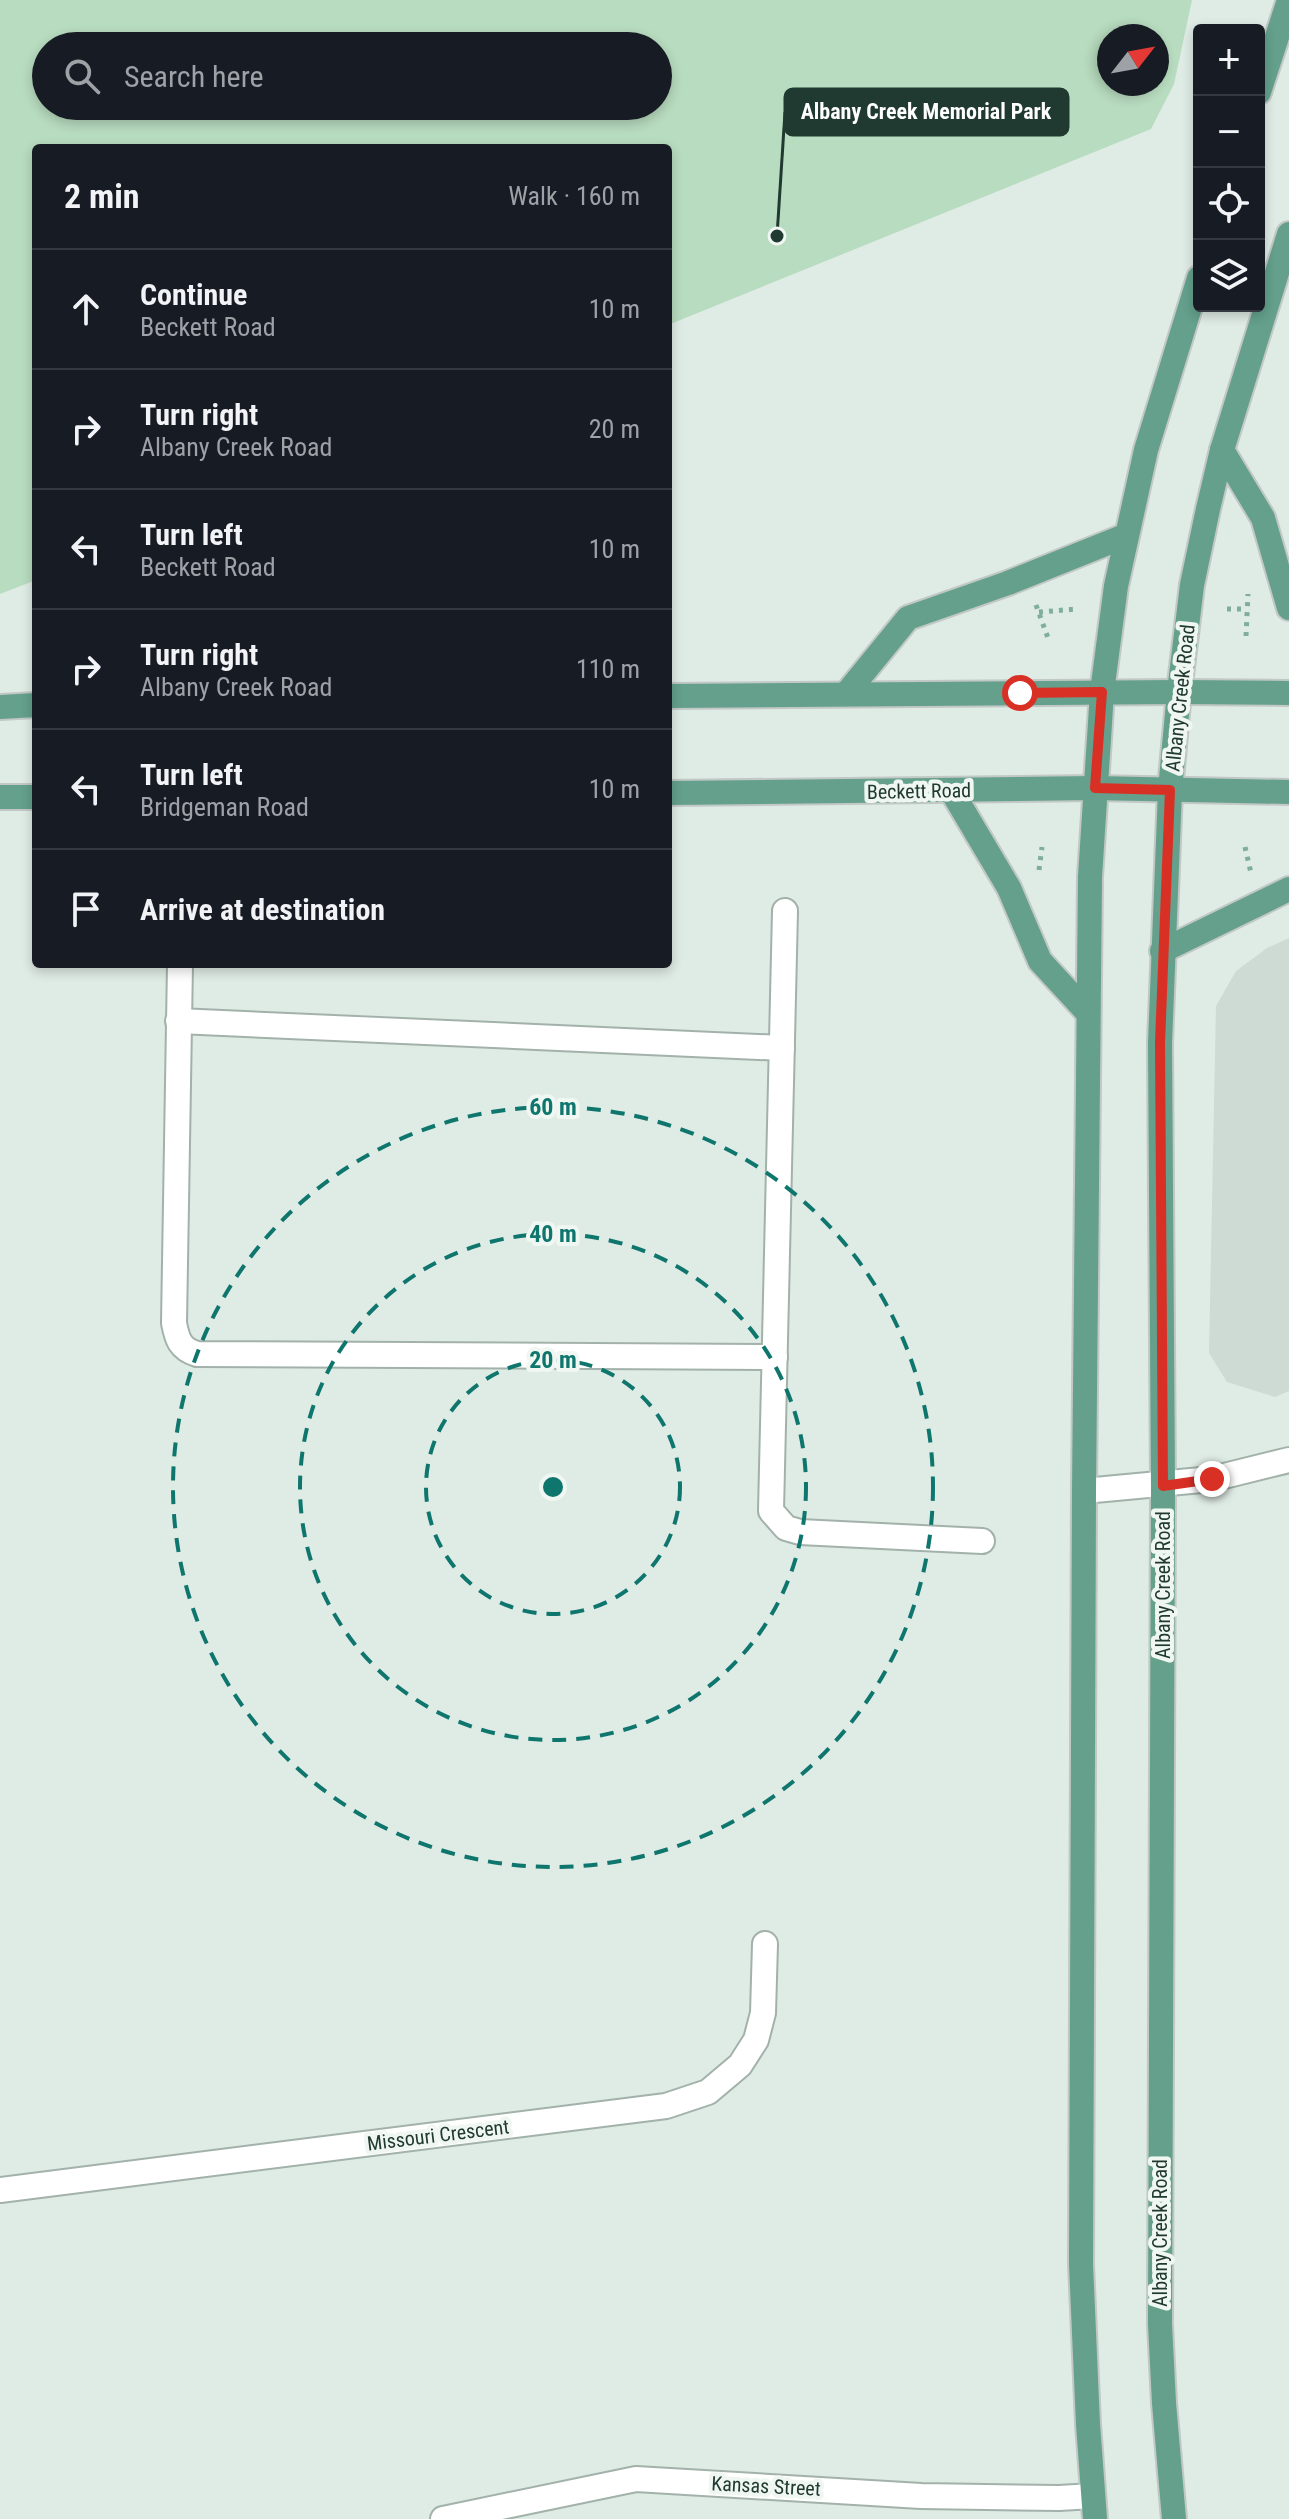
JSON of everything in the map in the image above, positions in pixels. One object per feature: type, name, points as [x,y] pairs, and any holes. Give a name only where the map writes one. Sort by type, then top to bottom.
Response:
[{"type":"main road","points":[[1265,74],[1289,0]]},
{"type":"main road","name":"Albany Creek Road","points":[[1174,2519],[1160,2324],[1163,1486],[1160,1240],[1162,951],[1170,790],[1192,585],[1222,450],[1289,234]]},
{"type":"main road","points":[[1094,2507],[1081,2264],[1087,1012],[1095,788],[1102,692],[1125,536],[1146,450],[1193,297]]},
{"type":"main road","points":[[1222,450],[1263,518],[1289,608]]},
{"type":"main road","points":[[846,694],[908,618],[1008,583],[1125,536]]},
{"type":"main road","points":[[672,696],[1289,693]]},
{"type":"main road","points":[[0,707],[32,705]]},
{"type":"main road","name":"Beckett Road","points":[[672,793],[1095,788],[1289,792]]},
{"type":"main road","points":[[951,790],[1009,888],[1040,961],[1087,1012]]},
{"type":"main road","points":[[0,797],[32,797]]},
{"type":"main road","points":[[1162,951],[1289,889]]},
{"type":"street","points":[[785,911],[771,1511],[786,1528],[800,1532],[982,1541]]},
{"type":"street","points":[[180,968],[174,1323],[180,1346],[188,1351],[213,1354],[775,1357]]},
{"type":"street","points":[[178,1021],[782,1048]]},
{"type":"street","points":[[1084,1491],[1163,1486],[1233,1475],[1289,1460]]},
{"type":"street","name":"Missouri Crescent","points":[[0,2190],[666,2106],[708,2092],[740,2065],[756,2040],[763,2013],[765,1944]]},
{"type":"street","name":"Kansas Street","points":[[443,2519],[636,2479],[921,2496],[1014,2498],[1094,2507]]},
{"type":"path","points":[[1246,636],[1248,588]]},
{"type":"path","points":[[1033,596],[1048,638]]},
{"type":"path","points":[[1039,612],[1077,609]]},
{"type":"path","points":[[1227,609],[1247,609]]},
{"type":"path","points":[[1245,847],[1254,885]]},
{"type":"shaded area","points":[[1289,938],[1289,1391],[1275,1397],[1227,1382],[1209,1353],[1216,1006],[1236,971],[1267,948]]},
{"type":"green space","points":[[0,0],[1192,0],[1174,84],[1169,94],[1169,24],[1097,24],[1097,96],[1168,96],[1151,129],[672,323],[672,144],[32,144],[32,582],[0,594]]},
{"type":"place","name":"Albany Creek Memorial Park","points":[[777,236]]},
{"type":"route","points":[[1020,693],[1102,692],[1095,788],[1170,790],[1160,1043],[1163,1486],[1212,1479]]}]
